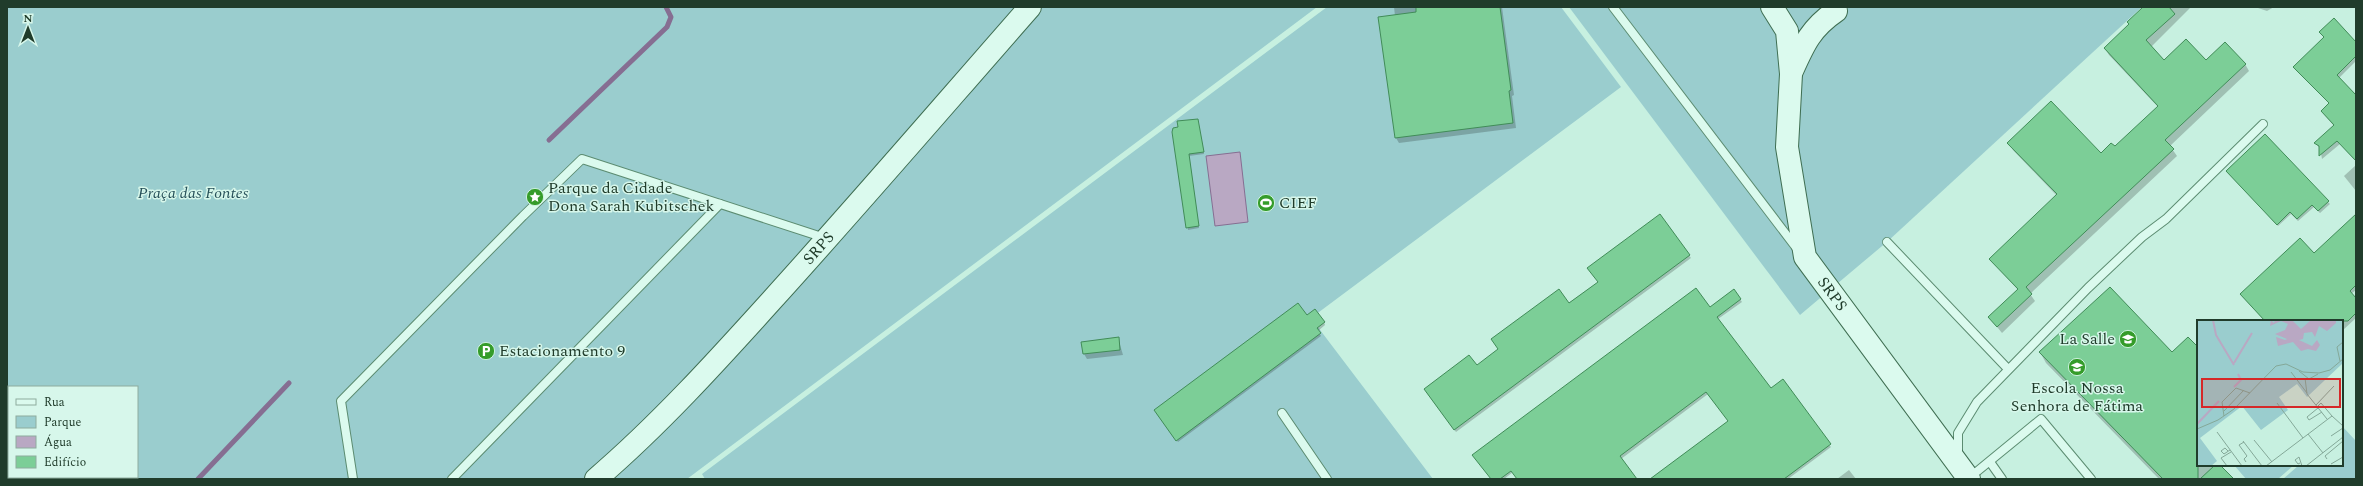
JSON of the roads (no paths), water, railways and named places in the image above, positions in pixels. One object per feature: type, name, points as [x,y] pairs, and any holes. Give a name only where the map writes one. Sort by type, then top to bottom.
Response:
[{"type":"main road","name":"SRPS","points":[[596,479],[632,449],[828,238],[1030,7]]},
{"type":"main road","name":"SRPS","points":[[1772,7],[1787,31],[1791,74],[1787,147],[1805,257],[1965,474]]},
{"type":"main road","name":"SRPS","points":[[1814,7],[1842,9]]},
{"type":"main road","name":"SRPS","points":[[1791,74],[1804,42],[1819,23],[1842,9]]},
{"type":"lane","points":[[1613,7],[1796,248],[1805,257]]},
{"type":"lane","points":[[2091,479],[2041,420],[1990,462],[1965,474],[1958,433],[1977,402],[2008,369],[2099,278],[2142,237],[2166,219],[2263,124]]},
{"type":"lane","points":[[353,479],[341,401],[523,216],[582,159],[828,238]]},
{"type":"lane","points":[[452,479],[720,204]]},
{"type":"lane","points":[[1886,242],[2008,369]]},
{"type":"lane","points":[[1282,413],[1327,479]]},
{"type":"lane","points":[[1990,462],[2002,479]]},
{"type":"water","points":[[1240,152],[1248,222],[1215,226],[1206,156]]},
{"type":"waterway","points":[[549,140],[667,27],[671,17],[666,7]]},
{"type":"waterway","points":[[198,479],[289,383]]},
{"type":"place","name":"Parque da Cidade Dona Sarah Kubitschek","points":[[535,197]]},
{"type":"place","name":"CIEF","points":[[1266,203]]},
{"type":"place","name":"La Salle","points":[[2128,339]]},
{"type":"place","name":"Estacionamento 9","points":[[486,351]]},
{"type":"place","name":"Escola Nossa Senhora de Fátima","points":[[2077,367]]},
{"type":"park label","name":"Praça das Fontes","points":[[193,193]]}]
